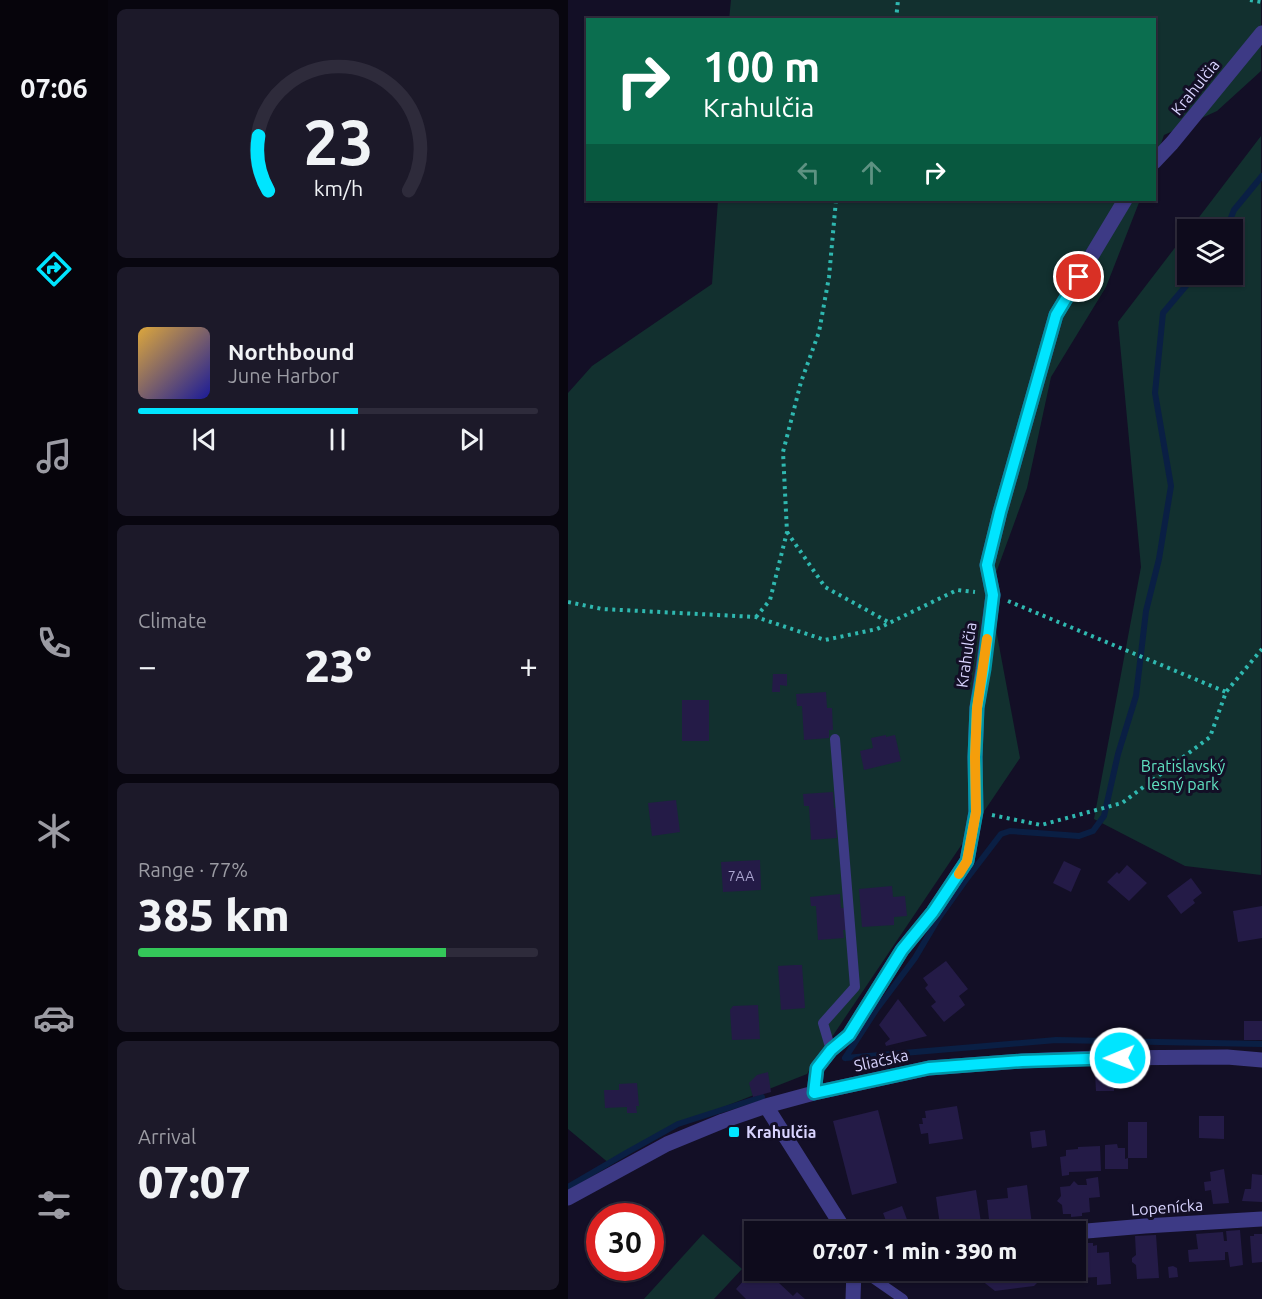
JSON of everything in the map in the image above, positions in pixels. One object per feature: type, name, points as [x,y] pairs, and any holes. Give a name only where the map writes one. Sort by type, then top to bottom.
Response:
[{"type":"street","name":"Krahulčia","points":[[1156,160],[1261,33]]},
{"type":"street","name":"Krahulčia","points":[[814,1093],[817,1068],[831,1050],[849,1035],[902,950],[933,912],[967,861],[976,812],[977,708],[993,595],[987,565],[1006,489],[1056,315],[1124,201]]},
{"type":"street","name":"Sliačska","points":[[568,1198],[667,1144],[723,1121],[814,1093],[929,1068],[1098,1058],[1227,1057],[1261,1060]]},
{"type":"street","points":[[766,1106],[839,1221]]},
{"type":"street","name":"Lopenícka","points":[[1086,1231],[1261,1219]]},
{"type":"street","points":[[853,1299],[854,1281]]},
{"type":"lane","points":[[831,1050],[823,1023],[855,987],[835,740]]},
{"type":"lane","points":[[877,1281],[903,1299]]},
{"type":"path","points":[[895,18],[898,0]]},
{"type":"path","points":[[1249,0],[1261,2]]},
{"type":"path","points":[[756,617],[769,600],[787,532],[783,453],[801,382],[819,332],[829,277],[836,201]]},
{"type":"path","points":[[787,532],[825,587],[890,623]]},
{"type":"path","points":[[568,602],[602,609],[756,617],[824,640],[877,629],[958,590],[993,595],[1226,692]]},
{"type":"path","points":[[976,812],[1041,825],[1122,803],[1210,737],[1226,692],[1261,649]]},
{"type":"green space","points":[[731,0],[1261,0],[1261,71],[1217,111],[1164,135],[1156,158],[1156,18],[729,18]]},
{"type":"green space","name":"Bratislavský lesný park","points":[[1261,136],[1261,875],[1185,866],[1094,819],[1141,567],[1118,322],[1177,245],[1177,285],[1243,285],[1243,219],[1198,219]]},
{"type":"green space","points":[[718,201],[1140,201],[1106,287],[1051,377],[1027,488],[989,592],[1020,758],[807,1074],[673,1127],[610,1164],[568,1129],[568,393],[592,366],[712,284]]},
{"type":"green space","points":[[703,1234],[742,1269],[714,1299],[644,1299],[660,1281],[664,1281],[664,1277]]},
{"type":"building","points":[[773,674],[787,674],[787,686],[780,685],[780,692],[772,692]]},
{"type":"building","points":[[826,692],[827,708],[832,708],[833,730],[829,730],[829,738],[804,740],[802,706],[797,706],[796,694]]},
{"type":"building","points":[[682,700],[709,700],[709,741],[682,741]]},
{"type":"building","points":[[886,735],[886,737],[895,735],[901,761],[864,770],[860,751],[873,748],[871,738]]},
{"type":"building","points":[[833,792],[834,808],[839,808],[840,830],[836,830],[837,838],[811,840],[809,806],[804,806],[803,794]]},
{"type":"building","points":[[676,800],[680,832],[652,836],[648,803]]},
{"type":"building","points":[[760,860],[761,890],[723,892],[721,862]]},
{"type":"building","points":[[1064,861],[1081,869],[1071,892],[1053,883]]},
{"type":"building","points":[[1127,865],[1147,883],[1129,901],[1107,882]]},
{"type":"building","points":[[1191,878],[1202,893],[1193,900],[1195,903],[1181,914],[1167,896]]},
{"type":"building","points":[[892,886],[893,897],[905,896],[907,916],[894,917],[894,925],[862,927],[859,889]]},
{"type":"building","points":[[840,894],[841,908],[846,908],[847,930],[843,930],[844,938],[818,940],[816,906],[811,906],[810,897]]},
{"type":"building","points":[[1262,906],[1262,938],[1238,942],[1233,911]]},
{"type":"building","points":[[946,961],[968,989],[959,996],[965,1005],[944,1022],[931,1006],[936,1002],[925,988],[928,985],[923,978]]},
{"type":"building","points":[[802,965],[805,1008],[781,1010],[778,966]]},
{"type":"building","points":[[898,999],[927,1036],[886,1046],[885,1043],[890,1039],[879,1025]]},
{"type":"building","points":[[758,1005],[760,1039],[732,1040],[730,1010],[733,1006]]},
{"type":"building","points":[[1244,1021],[1262,1021],[1262,1040],[1244,1040]]},
{"type":"building","points":[[768,1072],[771,1092],[753,1097],[749,1083],[757,1075]]},
{"type":"building","points":[[1095,1074],[1114,1074],[1114,1091],[1096,1091]]},
{"type":"building","points":[[637,1083],[639,1106],[636,1106],[637,1113],[627,1113],[627,1107],[605,1108],[604,1090],[619,1090],[619,1084]]},
{"type":"building","points":[[957,1106],[963,1139],[929,1144],[928,1133],[921,1134],[919,1124],[923,1124],[922,1118],[926,1118],[925,1111]]},
{"type":"building","points":[[878,1110],[897,1183],[852,1195],[833,1121]]},
{"type":"building","points":[[1199,1116],[1224,1116],[1224,1139],[1199,1138]]},
{"type":"building","points":[[1128,1122],[1147,1122],[1147,1158],[1128,1158]]},
{"type":"building","points":[[1045,1130],[1047,1146],[1032,1148],[1030,1132]]},
{"type":"building","points":[[1117,1144],[1118,1148],[1125,1148],[1128,1169],[1105,1169],[1105,1145]]},
{"type":"building","points":[[1100,1146],[1101,1171],[1069,1172],[1069,1175],[1062,1176],[1060,1157],[1066,1156],[1066,1150]]},
{"type":"building","points":[[1224,1169],[1229,1203],[1213,1204],[1211,1190],[1205,1191],[1204,1182],[1211,1181],[1210,1172]]},
{"type":"building","points":[[1252,1174],[1262,1175],[1262,1202],[1242,1201],[1245,1189],[1251,1189]]},
{"type":"building","points":[[1098,1177],[1100,1197],[1089,1198],[1090,1212],[1082,1213],[1082,1216],[1071,1217],[1071,1214],[1063,1214],[1062,1205],[1057,1201],[1061,1196],[1060,1187],[1070,1186],[1074,1181],[1078,1185],[1087,1185],[1086,1179]]},
{"type":"building","points":[[1027,1185],[1032,1221],[989,1221],[987,1200],[1008,1198],[1007,1188]]},
{"type":"building","points":[[976,1190],[981,1221],[939,1221],[936,1197]]},
{"type":"building","points":[[902,1206],[908,1221],[886,1221],[883,1213]]},
{"type":"building","points":[[1240,1230],[1243,1265],[1230,1267],[1228,1252],[1225,1252],[1225,1260],[1189,1262],[1188,1250],[1198,1249],[1196,1234],[1223,1232],[1224,1241],[1227,1241],[1226,1231]]},
{"type":"building","points":[[1262,1234],[1262,1262],[1252,1263],[1250,1236]]},
{"type":"building","points":[[1156,1235],[1159,1278],[1137,1279],[1136,1265],[1132,1262],[1132,1258],[1136,1255],[1135,1236]]},
{"type":"building","points":[[1086,1243],[1097,1245],[1097,1253],[1109,1252],[1111,1284],[1097,1285],[1097,1277],[1086,1278]]},
{"type":"building","points":[[1168,1267],[1177,1268],[1178,1277],[1169,1278]]},
{"type":"building","points":[[744,1280],[777,1281],[793,1296],[797,1292],[805,1299],[746,1299],[736,1289]]},
{"type":"building","points":[[982,1281],[1039,1281],[1034,1286],[995,1291]]},
{"type":"waterway","points":[[1230,219],[1234,210],[1262,176]]},
{"type":"waterway","points":[[845,1058],[876,1010],[915,958],[938,919],[1001,834],[1010,831],[1079,836],[1093,831],[1104,816],[1118,754],[1136,696],[1146,611],[1159,559],[1171,486],[1155,393],[1163,313],[1187,285]]},
{"type":"waterway","points":[[845,1058],[1056,1040],[1262,1044]]},
{"type":"waterway","points":[[568,1187],[678,1124],[762,1097]]},
{"type":"slow traffic","points":[[959,874],[967,861],[976,812],[977,708],[987,639]]},
{"type":"place","name":"Krahulčia","points":[[734,1132]]},
{"type":"route","points":[[1079,277],[1056,315],[987,565],[993,595],[977,708],[976,812],[967,861],[933,912],[902,950],[849,1035],[831,1050],[817,1068],[814,1093],[929,1068],[1022,1061],[1120,1058]]}]
